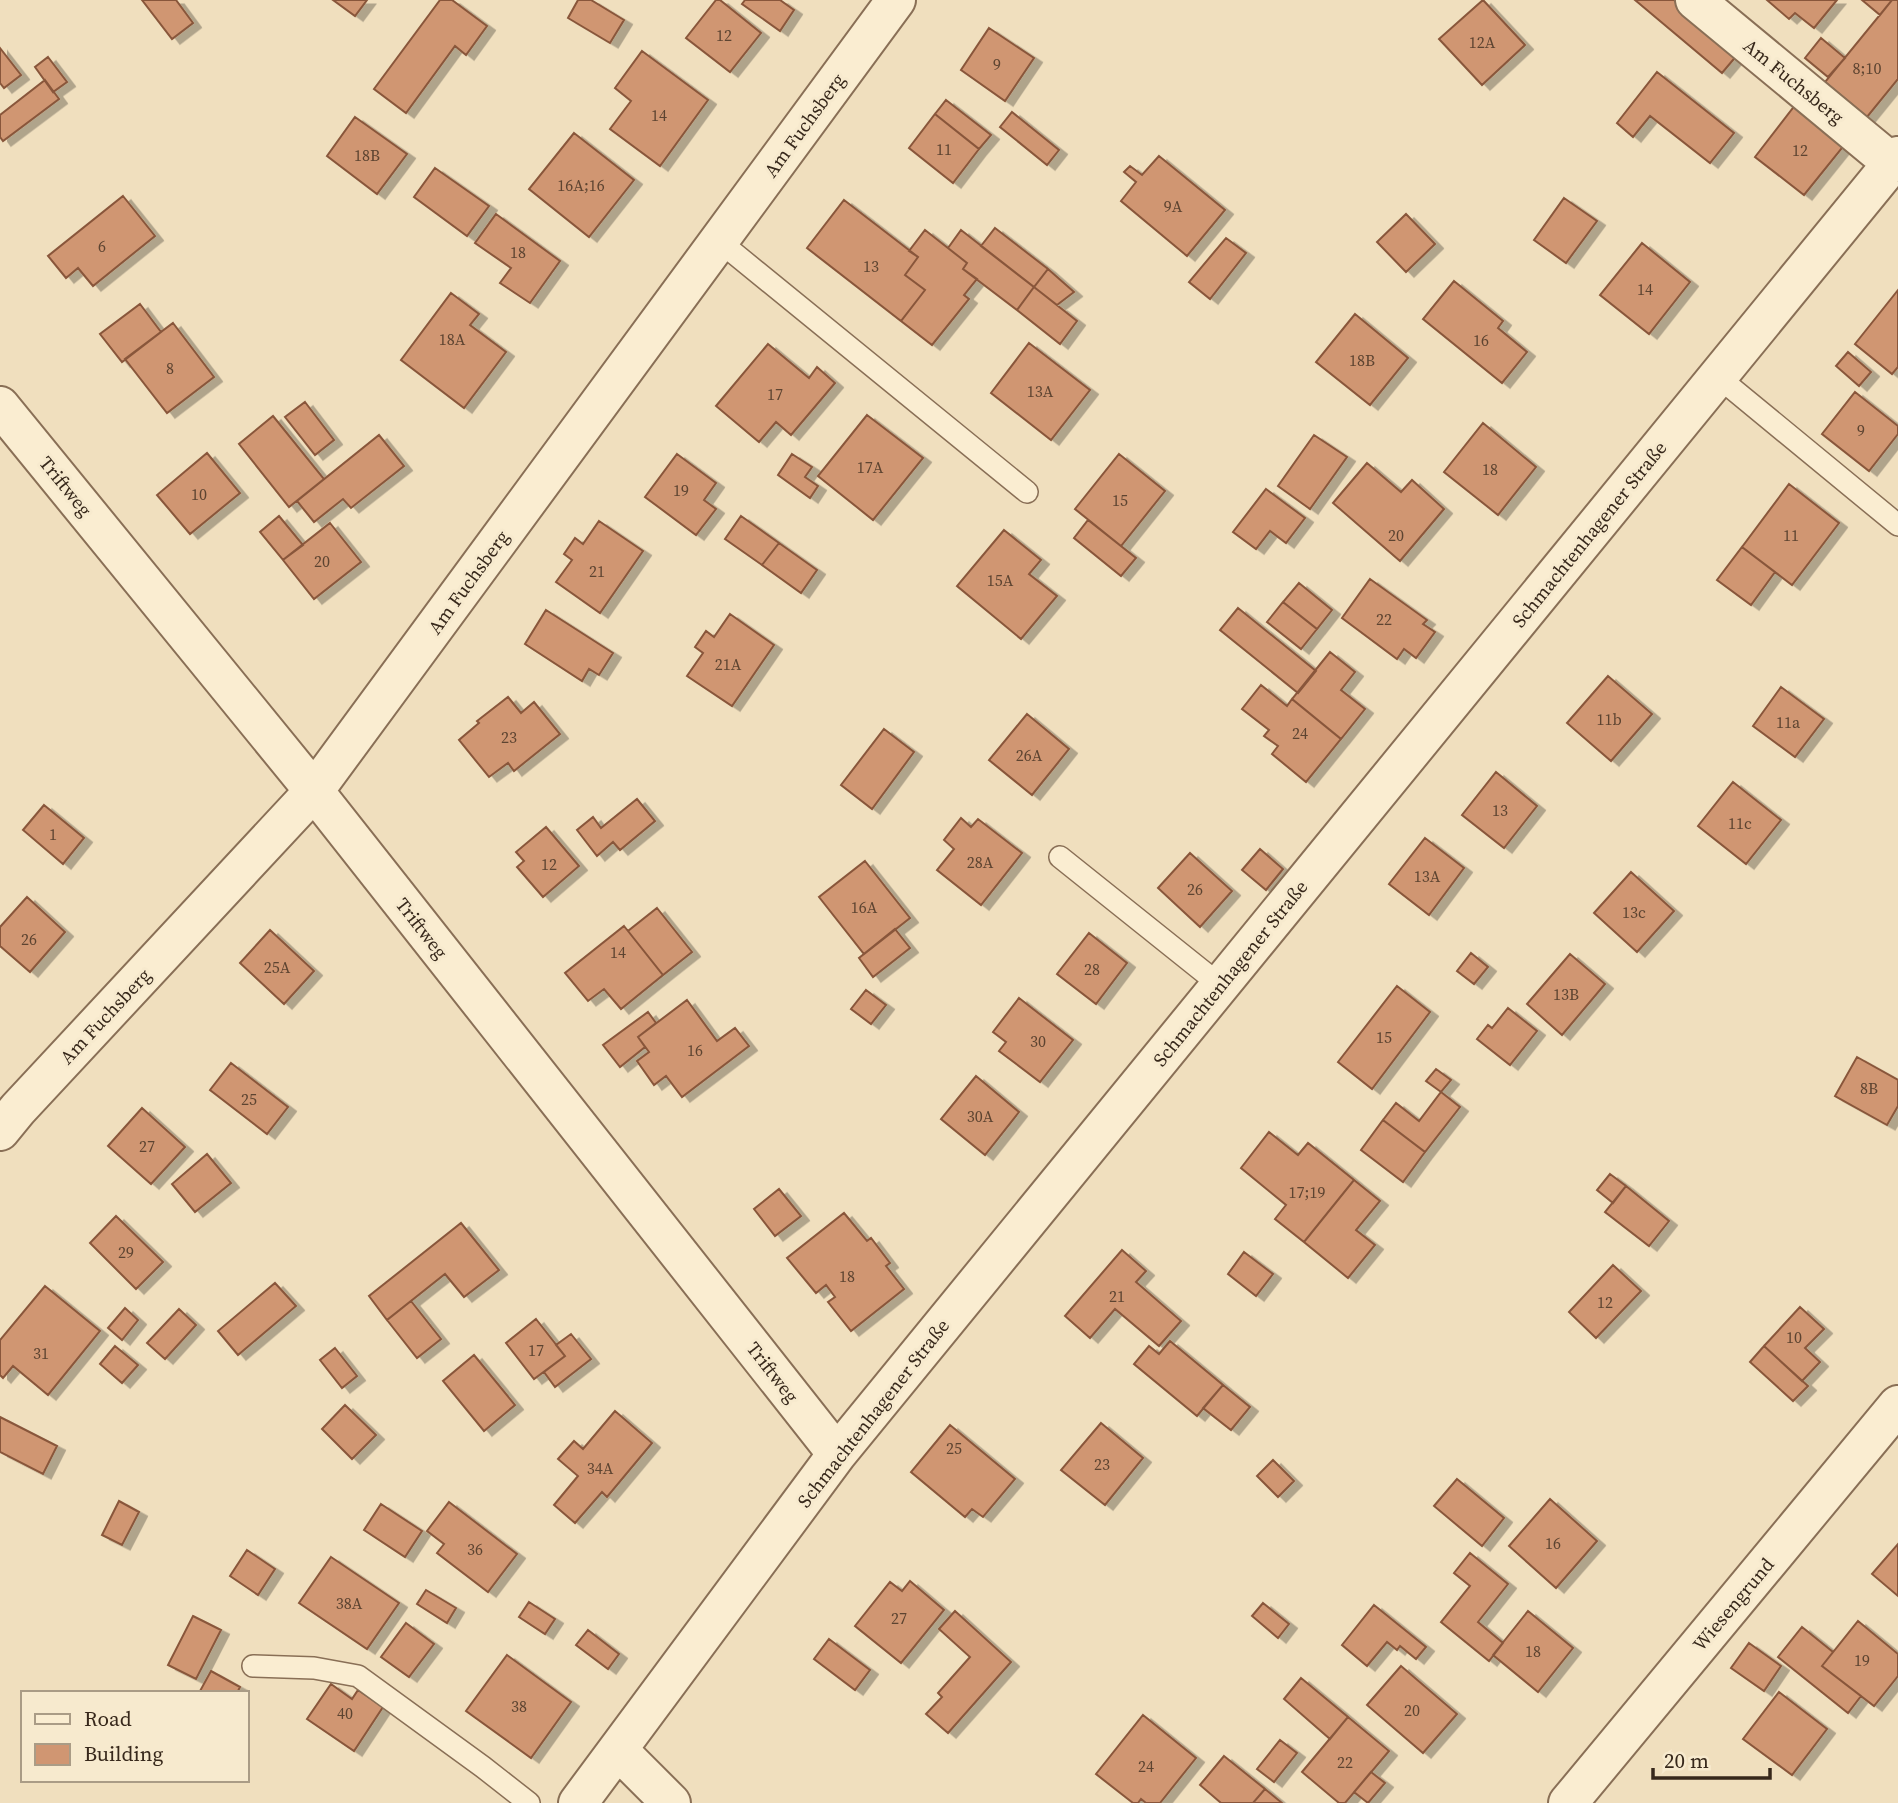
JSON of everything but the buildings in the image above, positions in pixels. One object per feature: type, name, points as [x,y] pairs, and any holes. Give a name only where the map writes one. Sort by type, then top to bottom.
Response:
[{"type":"street","name":"Am Fuchsberg","points":[[0,1131],[314,791],[896,0]]},
{"type":"street","name":"Am Fuchsberg","points":[[1695,0],[1895,159]]},
{"type":"street","name":"Schmachtenhagener Straße","points":[[579,1803],[837,1454],[1895,159]]},
{"type":"street","name":"Triftweg","points":[[0,406],[314,791],[837,1454]]},
{"type":"street","name":"Wiesengrund","points":[[1568,1803],[1898,1405]]},
{"type":"street","points":[[618,1750],[671,1803]]},
{"type":"lane","points":[[719,241],[1027,492]]},
{"type":"lane","points":[[1717,376],[1898,525]]},
{"type":"lane","points":[[1060,857],[1220,985]]},
{"type":"lane","points":[[253,1666],[314,1668],[358,1676],[529,1803]]}]
